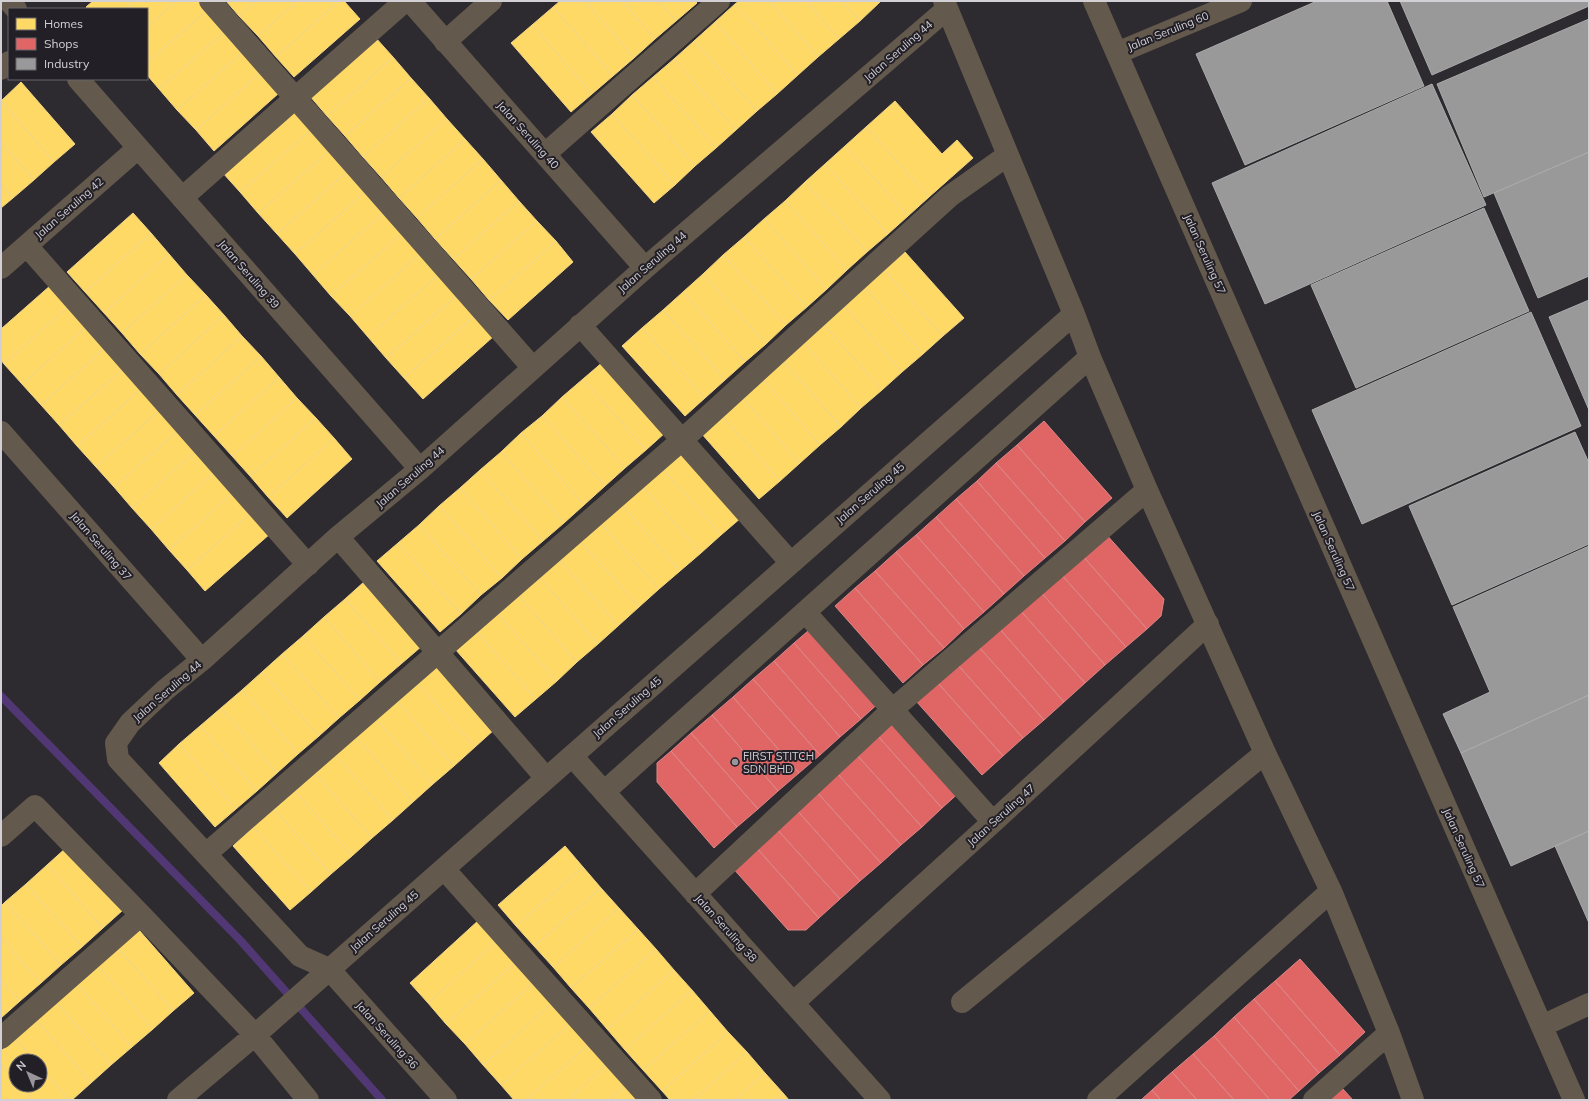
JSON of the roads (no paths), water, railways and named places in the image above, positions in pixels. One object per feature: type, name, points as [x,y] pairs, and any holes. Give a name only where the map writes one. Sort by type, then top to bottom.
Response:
[{"type":"street","points":[[210,1],[533,368]]},
{"type":"street","points":[[182,198],[406,1]]},
{"type":"street","name":"Jalan Seruling 40","points":[[410,1],[645,268]]},
{"type":"street","points":[[445,42],[491,1]]},
{"type":"street","points":[[545,154],[719,1]]},
{"type":"street","name":"Jalan Seruling 57","points":[[1094,1],[1574,1100]]},
{"type":"street","name":"Jalan Seruling 60","points":[[1117,53],[1241,1]]},
{"type":"street","points":[[946,5],[1074,314],[1090,357],[1147,490],[1265,753],[1331,891],[1389,1033],[1413,1100]]},
{"type":"street","name":"Jalan Seruling 44","points":[[321,977],[118,759],[116,743],[130,723],[164,690],[202,660],[338,537],[420,469],[580,325],[946,5]]},
{"type":"street","name":"Jalan Seruling 39","points":[[79,80],[420,469]]},
{"type":"street","name":"Jalan Seruling 42","points":[[1,268],[138,148]]},
{"type":"street","points":[[206,854],[682,440],[950,196],[1008,155]]},
{"type":"street","points":[[26,246],[308,565]]},
{"type":"street","name":"Jalan Seruling 45","points":[[178,1100],[255,1035],[1074,314]]},
{"type":"street","points":[[580,325],[791,563]]},
{"type":"street","points":[[604,792],[1090,357]]},
{"type":"street","name":"Jalan Seruling 37","points":[[1,432],[202,660]]},
{"type":"street","points":[[696,894],[892,710],[1147,490]]},
{"type":"street","points":[[338,537],[546,778]]},
{"type":"street","points":[[805,612],[993,822]]},
{"type":"street","name":"Jalan Seruling 47","points":[[793,1002],[993,822],[1208,624]]},
{"type":"street","points":[[962,1002],[1265,753]]},
{"type":"street","name":"Jalan Seruling 38","points":[[572,756],[878,1099]]},
{"type":"street","points":[[1,836],[35,806],[142,915],[255,1035],[308,1100]]},
{"type":"street","points":[[444,869],[650,1100]]},
{"type":"street","points":[[1098,1100],[1331,891]]},
{"type":"street","points":[[1,1038],[142,915]]},
{"type":"street","name":"Jalan Seruling 36","points":[[321,977],[446,1100]]},
{"type":"street","points":[[1542,1026],[1589,1004]]},
{"type":"street","points":[[1314,1100],[1389,1033]]},
{"type":"waterway","points":[[1,696],[240,940],[382,1100]]},
{"type":"place","name":"FIRST STITCH SDN BHD","points":[[735,762]]}]
